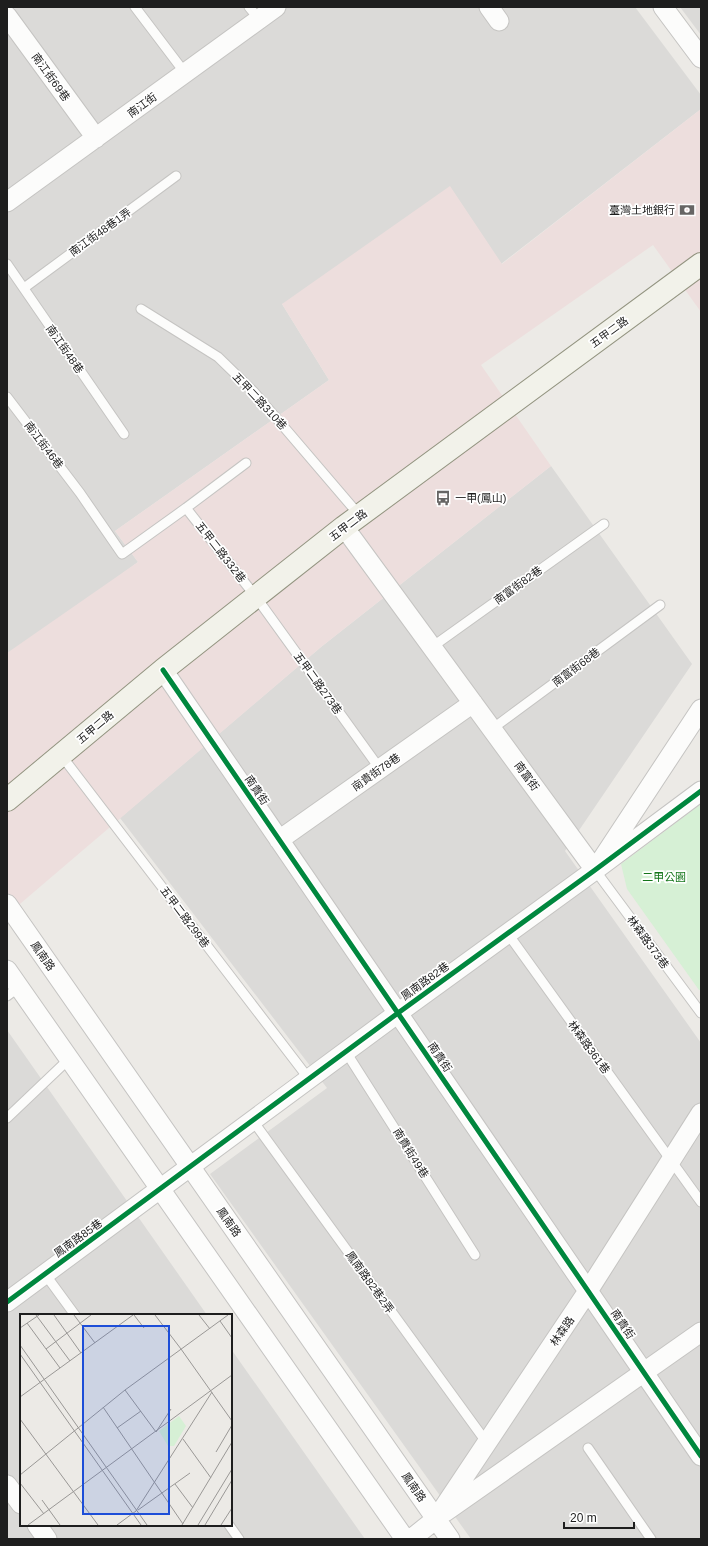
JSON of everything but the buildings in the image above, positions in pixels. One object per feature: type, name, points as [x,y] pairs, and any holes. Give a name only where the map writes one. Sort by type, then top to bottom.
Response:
[{"type":"main road","name":"五甲二路","points":[[7,800],[163,670],[352,522],[701,264]]},
{"type":"street","name":"南江街","points":[[7,202],[185,73],[254,13],[276,7]]},
{"type":"street","points":[[663,7],[701,58]]},
{"type":"street","name":"南江街69巷","points":[[7,16],[96,138]]},
{"type":"street","name":"南富街","points":[[352,522],[432,647],[595,870]]},
{"type":"street","name":"南貴街","points":[[163,670],[701,1456]]},
{"type":"street","name":"南貴街78巷","points":[[279,840],[473,704]]},
{"type":"street","points":[[595,870],[701,709]]},
{"type":"street","name":"鳳南路82巷","points":[[160,1189],[701,791]]},
{"type":"street","name":"鳳南路","points":[[7,904],[450,1539]]},
{"type":"street","points":[[7,970],[13,992],[69,1059],[406,1539]]},
{"type":"street","name":"林森路","points":[[411,1539],[436,1518],[588,1291],[701,1113]]},
{"type":"street","name":"鳳南路85巷","points":[[7,1302],[160,1189]]},
{"type":"street","points":[[436,1518],[701,1332]]},
{"type":"street","points":[[7,1484],[20,1503]]},
{"type":"street","points":[[38,1526],[47,1539]]},
{"type":"lane","points":[[135,7],[185,73]]},
{"type":"lane","name":"南江街48巷1弄","points":[[24,288],[176,176]]},
{"type":"lane","name":"南江街48巷","points":[[7,264],[124,434]]},
{"type":"lane","name":"五甲二路310巷","points":[[141,309],[218,357],[254,392],[352,522]]},
{"type":"lane","name":"南江街46巷","points":[[7,397],[80,493],[122,554],[186,508]]},
{"type":"lane","points":[[186,508],[246,463]]},
{"type":"lane","name":"五甲二路332巷","points":[[186,508],[256,597]]},
{"type":"lane","name":"南富街82巷","points":[[432,647],[604,524]]},
{"type":"lane","name":"五甲二路273巷","points":[[256,597],[380,769]]},
{"type":"lane","name":"南富街68巷","points":[[492,729],[660,605]]},
{"type":"lane","name":"五甲二路299巷","points":[[61,755],[309,1079]]},
{"type":"lane","name":"林森路373巷","points":[[595,870],[701,1013]]},
{"type":"lane","name":"林森路361巷","points":[[508,934],[701,1202]]},
{"type":"lane","name":"南貴街49巷","points":[[346,1052],[475,1255]]},
{"type":"lane","points":[[7,1118],[69,1059]]},
{"type":"lane","name":"鳳南路82巷2弄","points":[[253,1121],[487,1443]]},
{"type":"lane","points":[[45,1274],[74,1314]]},
{"type":"lane","points":[[588,1448],[651,1539]]},
{"type":"lane","points":[[230,1526],[239,1539]]},
{"type":"shaded area","points":[[7,7],[635,7],[701,95],[701,109],[501,264],[282,304],[329,380],[115,531],[138,562],[7,658]]},
{"type":"shaded area","points":[[680,7],[701,7],[701,35]]},
{"type":"shaded area","points":[[701,109],[701,312],[653,245],[481,365],[551,466],[321,647],[7,915],[7,653],[138,562],[115,531],[329,380],[282,304],[450,186],[502,264]]},
{"type":"shaded area","points":[[551,466],[692,664],[565,851],[701,1043],[701,1539],[471,1539],[210,1174],[327,1088],[120,818],[321,647]]},
{"type":"shaded area","points":[[7,1030],[206,1314],[20,1314],[20,1526],[232,1526],[232,1350],[365,1539],[7,1539]]},
{"type":"green space","name":"二甲公園","points":[[701,804],[701,990],[699,990],[627,889],[621,864]]},
{"type":"cycle path","points":[[163,670],[701,1456]]},
{"type":"cycle path","points":[[7,1302],[701,791]]},
{"type":"place","name":"臺灣土地銀行","points":[[687,210]]},
{"type":"place","name":"一甲(鳳山)","points":[[443,498]]}]
